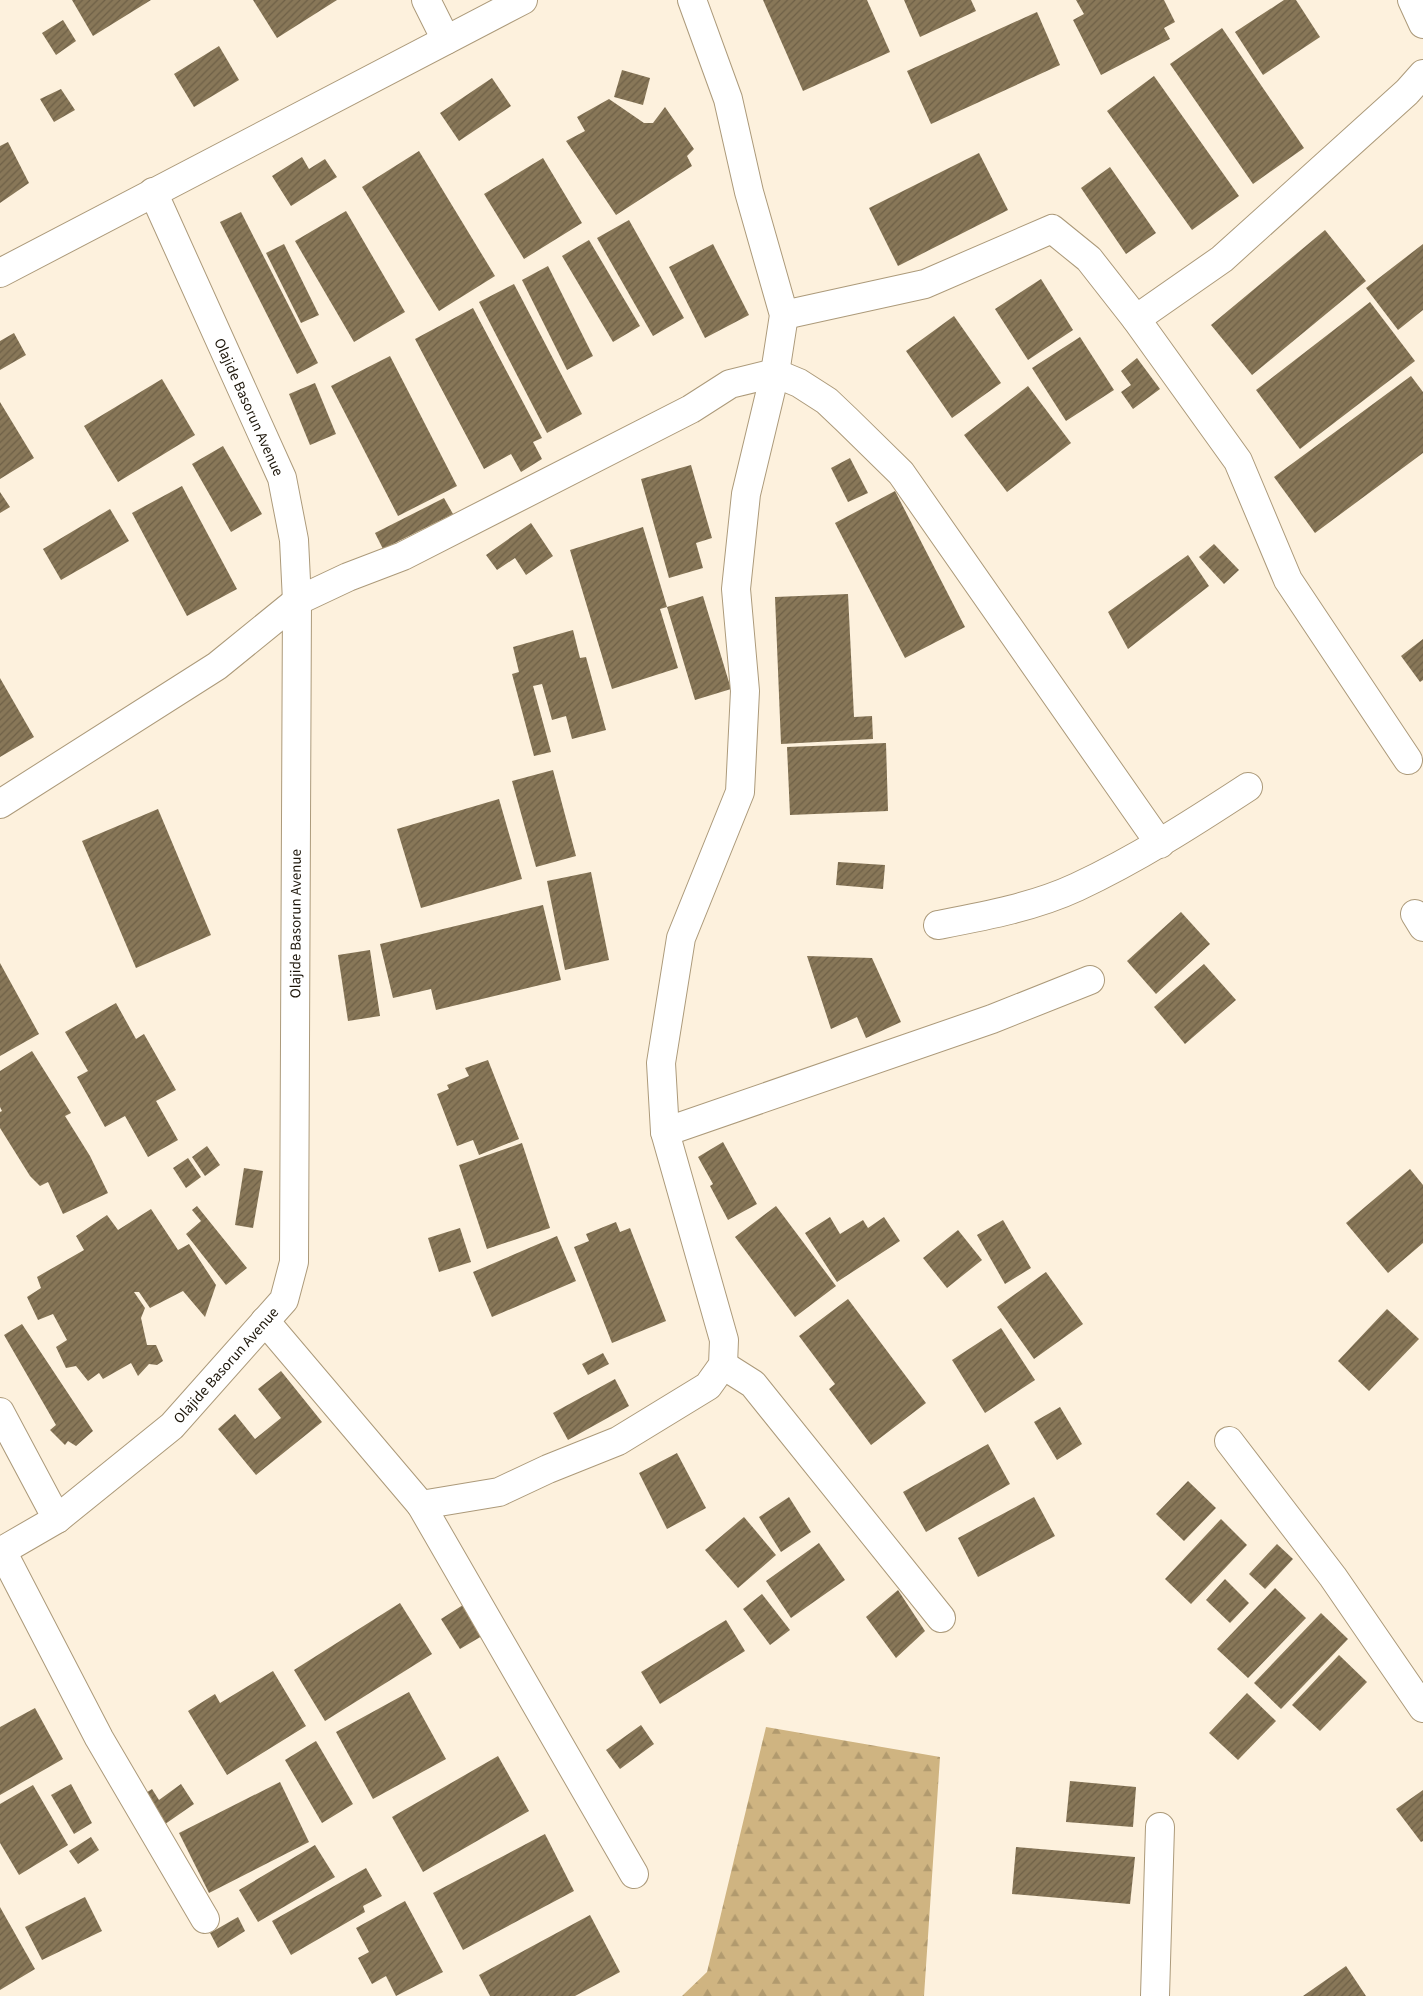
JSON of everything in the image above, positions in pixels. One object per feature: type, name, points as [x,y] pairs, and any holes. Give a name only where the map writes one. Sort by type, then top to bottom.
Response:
[{"type":"street","points":[[426,0],[446,40]]},
{"type":"street","points":[[0,273],[522,0]]},
{"type":"street","points":[[421,1504],[499,1492],[548,1468],[618,1441],[708,1386],[723,1365],[724,1340],[665,1132],[661,1063],[681,938],[740,792],[745,691],[736,589],[746,494],[775,373],[784,315],[749,192],[728,99],[692,0]]},
{"type":"street","points":[[1412,0],[1423,24]]},
{"type":"street","points":[[1136,319],[1222,259],[1407,92],[1423,74]]},
{"type":"street","name":"Olajide Basorun Avenue","points":[[1,1552],[57,1519],[172,1426],[284,1300],[294,1262],[297,601],[294,540],[282,478],[153,192]]},
{"type":"street","points":[[784,315],[925,284],[1052,229],[1089,259],[1136,319],[1238,461],[1288,580],[1408,760]]},
{"type":"street","points":[[0,804],[218,666],[297,601],[348,577],[403,556],[691,409],[730,384],[775,373],[799,382],[827,401],[901,473],[1160,844]]},
{"type":"street","points":[[938,925],[1003,912],[1076,888],[1160,844],[1248,787]]},
{"type":"street","points":[[665,1132],[992,1019],[1090,980]]},
{"type":"street","points":[[265,1321],[421,1504],[634,1874]]},
{"type":"street","points":[[723,1365],[753,1384],[941,1618]]},
{"type":"street","points":[[0,1412],[57,1519]]},
{"type":"street","points":[[1229,1441],[1333,1577],[1423,1708]]},
{"type":"street","points":[[1,1552],[99,1738],[205,1919]]},
{"type":"street","points":[[1155,1996],[1160,1827]]},
{"type":"green space","points":[[766,1727],[940,1757],[924,1996],[682,1996],[707,1972]]},
{"type":"building","points":[[72,0],[151,0],[93,36]]},
{"type":"building","points":[[253,0],[337,0],[277,38]]},
{"type":"building","points":[[763,0],[867,0],[890,52],[803,91]]},
{"type":"building","points":[[904,0],[971,0],[976,11],[920,37]]},
{"type":"building","points":[[1076,0],[1164,0],[1175,22],[1164,28],[1170,39],[1101,75],[1073,20],[1084,14]]},
{"type":"building","points":[[1284,0],[1296,0],[1320,37],[1263,75],[1235,32]]},
{"type":"building","points":[[1037,12],[1060,65],[931,124],[907,71]]},
{"type":"building","points":[[63,20],[76,41],[56,55],[42,33]]},
{"type":"building","points":[[1222,28],[1304,148],[1253,184],[1170,64]]},
{"type":"building","points":[[219,46],[239,80],[194,107],[174,74]]},
{"type":"building","points":[[622,70],[650,78],[643,105],[614,97]]},
{"type":"building","points":[[1154,76],[1239,196],[1192,230],[1107,111]]},
{"type":"building","points":[[492,78],[511,106],[459,141],[440,113]]},
{"type":"building","points":[[61,89],[75,110],[54,122],[40,99]]},
{"type":"building","points":[[609,99],[644,123],[653,123],[665,107],[694,149],[687,156],[692,166],[616,215],[566,141],[585,131],[577,117]]},
{"type":"building","points":[[8,142],[29,183],[0,203],[0,146]]},
{"type":"building","points":[[419,151],[495,276],[439,311],[362,187]]},
{"type":"building","points":[[979,153],[1008,210],[898,266],[869,208]]},
{"type":"building","points":[[302,157],[309,169],[325,159],[337,177],[291,206],[272,176]]},
{"type":"building","points":[[543,158],[582,223],[524,259],[484,194]]},
{"type":"building","points":[[1110,167],[1156,233],[1126,254],[1081,188]]},
{"type":"building","points":[[346,211],[405,312],[354,342],[295,241]]},
{"type":"building","points":[[241,212],[318,363],[297,374],[220,222]]},
{"type":"building","points":[[629,220],[684,318],[653,336],[597,238]]},
{"type":"building","points":[[1325,230],[1366,281],[1252,375],[1211,325]]},
{"type":"building","points":[[589,240],[640,326],[613,342],[562,256]]},
{"type":"building","points":[[284,244],[319,315],[301,323],[266,253]]},
{"type":"building","points":[[713,244],[749,315],[705,338],[669,267]]},
{"type":"building","points":[[1423,244],[1423,310],[1398,330],[1366,288]]},
{"type":"building","points":[[548,266],[593,356],[567,370],[522,280]]},
{"type":"building","points":[[1041,279],[1073,330],[1028,360],[995,309]]},
{"type":"building","points":[[514,284],[582,414],[547,433],[479,302]]},
{"type":"building","points":[[1370,302],[1415,361],[1300,449],[1256,390]]},
{"type":"building","points":[[473,308],[542,438],[533,442],[542,459],[521,472],[511,454],[484,469],[415,339]]},
{"type":"building","points":[[954,316],[1001,383],[952,418],[906,351]]},
{"type":"building","points":[[14,333],[26,355],[0,370],[0,341]]},
{"type":"building","points":[[1080,337],[1114,390],[1066,421],[1032,368]]},
{"type":"building","points":[[390,356],[457,486],[398,516],[331,386]]},
{"type":"building","points":[[1137,358],[1160,389],[1133,409],[1121,392],[1131,385],[1121,371]]},
{"type":"building","points":[[1411,376],[1423,392],[1423,453],[1315,533],[1274,477]]},
{"type":"building","points":[[162,379],[195,435],[118,482],[84,426]]},
{"type":"building","points":[[315,383],[336,434],[310,445],[289,394]]},
{"type":"building","points":[[1028,386],[1071,443],[1007,492],[964,435]]},
{"type":"building","points":[[0,402],[34,458],[0,479]]},
{"type":"building","points":[[223,446],[262,514],[231,532],[192,464]]},
{"type":"building","points":[[850,458],[868,493],[848,502],[831,468]]},
{"type":"building","points":[[691,465],[712,538],[696,543],[703,568],[669,578],[641,479]]},
{"type":"building","points":[[182,486],[237,589],[187,616],[132,513]]},
{"type":"building","points":[[895,491],[965,627],[905,658],[835,523]]},
{"type":"building","points":[[0,492],[10,507],[0,513]]},
{"type":"building","points":[[444,498],[453,514],[383,549],[375,533]]},
{"type":"building","points":[[110,509],[129,541],[61,580],[43,549]]},
{"type":"building","points":[[531,523],[553,556],[526,575],[515,558],[497,570],[486,555]]},
{"type":"building","points":[[643,527],[667,607],[660,609],[678,668],[612,689],[570,550]]},
{"type":"building","points":[[1214,544],[1239,570],[1224,584],[1199,557]]},
{"type":"building","points":[[1188,555],[1209,586],[1128,649],[1108,612]]},
{"type":"building","points":[[848,594],[854,717],[872,716],[873,739],[781,744],[775,597]]},
{"type":"building","points":[[703,596],[731,689],[695,700],[667,607]]},
{"type":"building","points":[[573,630],[580,658],[586,657],[606,730],[572,739],[566,716],[552,720],[542,684],[533,686],[551,752],[534,756],[512,674],[519,672],[513,647]]},
{"type":"building","points":[[1423,639],[1423,680],[1420,682],[1401,656]]},
{"type":"building","points":[[0,678],[34,737],[0,757]]},
{"type":"building","points":[[886,743],[888,811],[790,815],[787,747]]},
{"type":"building","points":[[553,770],[576,856],[536,867],[512,781]]},
{"type":"building","points":[[499,799],[522,879],[421,908],[397,829]]},
{"type":"building","points":[[158,809],[211,935],[136,968],[82,841]]},
{"type":"building","points":[[838,862],[885,865],[883,889],[836,885]]},
{"type":"building","points":[[591,872],[609,960],[565,970],[547,881]]},
{"type":"building","points":[[543,905],[561,980],[436,1010],[431,989],[393,998],[380,944]]},
{"type":"building","points":[[1181,912],[1210,944],[1156,994],[1127,961]]},
{"type":"building","points":[[370,950],[380,1016],[348,1021],[338,955]]},
{"type":"building","points":[[807,956],[872,958],[901,1022],[866,1038],[857,1017],[831,1029]]},
{"type":"building","points":[[0,963],[39,1034],[0,1056]]},
{"type":"building","points":[[1204,964],[1236,1000],[1185,1044],[1154,1007]]},
{"type":"building","points":[[116,1003],[136,1039],[144,1034],[176,1090],[156,1101],[178,1140],[148,1157],[125,1116],[105,1127],[77,1077],[88,1071],[65,1032]]},
{"type":"building","points":[[32,1051],[71,1113],[65,1116],[90,1156],[108,1193],[63,1214],[48,1182],[40,1186],[30,1176],[0,1128],[0,1112],[2,1111],[0,1107],[0,1071]]},
{"type":"building","points":[[488,1060],[519,1139],[479,1155],[473,1140],[457,1146],[437,1094],[449,1089],[447,1085],[469,1076],[465,1068]]},
{"type":"building","points":[[723,1142],[757,1204],[728,1220],[710,1186],[713,1184],[698,1157]]},
{"type":"building","points":[[522,1143],[550,1228],[487,1249],[459,1165]]},
{"type":"building","points":[[207,1146],[220,1165],[205,1176],[192,1157]]},
{"type":"building","points":[[188,1158],[201,1177],[186,1188],[173,1168]]},
{"type":"building","points":[[244,1168],[263,1171],[253,1228],[235,1225]]},
{"type":"building","points":[[1410,1169],[1423,1185],[1423,1243],[1388,1273],[1346,1223]]},
{"type":"building","points":[[197,1206],[247,1268],[226,1285],[186,1234],[201,1221],[192,1210]]},
{"type":"building","points":[[776,1206],[836,1286],[795,1317],[735,1237]]},
{"type":"building","points":[[151,1209],[178,1250],[189,1244],[216,1285],[205,1317],[183,1291],[150,1308],[139,1292],[134,1292],[145,1308],[141,1318],[147,1345],[156,1345],[163,1361],[157,1365],[149,1364],[138,1376],[131,1363],[103,1379],[99,1373],[88,1381],[76,1366],[66,1368],[56,1347],[67,1340],[53,1314],[38,1320],[27,1297],[41,1288],[37,1277],[84,1250],[76,1236],[107,1215],[118,1230]]},
{"type":"building","points":[[830,1217],[840,1234],[863,1220],[868,1228],[884,1217],[900,1241],[837,1282],[805,1233]]},
{"type":"building","points":[[1003,1220],[1031,1268],[1005,1284],[977,1235]]},
{"type":"building","points":[[616,1222],[620,1232],[630,1228],[666,1321],[612,1343],[574,1247],[589,1241],[586,1234]]},
{"type":"building","points":[[460,1228],[471,1262],[439,1272],[428,1238]]},
{"type":"building","points":[[958,1230],[982,1260],[947,1288],[923,1258]]},
{"type":"building","points":[[557,1236],[576,1281],[492,1317],[473,1272]]},
{"type":"building","points":[[1046,1272],[1083,1324],[1034,1359],[997,1307]]},
{"type":"building","points":[[848,1299],[926,1403],[871,1445],[829,1389],[835,1384],[799,1336]]},
{"type":"building","points":[[1387,1309],[1419,1339],[1369,1391],[1338,1361]]},
{"type":"building","points":[[22,1324],[93,1431],[76,1446],[68,1441],[65,1445],[50,1430],[56,1425],[4,1335]]},
{"type":"building","points":[[1001,1328],[1035,1380],[985,1413],[952,1360]]},
{"type":"building","points":[[603,1353],[609,1364],[588,1375],[582,1364]]},
{"type":"building","points":[[281,1371],[322,1422],[256,1475],[218,1429],[235,1414],[255,1439],[281,1418],[258,1389]]},
{"type":"building","points":[[615,1379],[629,1406],[568,1440],[553,1413]]},
{"type":"building","points":[[1060,1407],[1082,1444],[1057,1460],[1034,1422]]},
{"type":"building","points":[[988,1444],[1010,1484],[926,1532],[903,1492]]},
{"type":"building","points":[[677,1453],[706,1508],[667,1529],[639,1473]]},
{"type":"building","points":[[1188,1481],[1216,1508],[1184,1541],[1156,1514]]},
{"type":"building","points":[[789,1497],[811,1532],[781,1552],[759,1517]]},
{"type":"building","points":[[1034,1497],[1055,1536],[978,1577],[958,1538]]},
{"type":"building","points":[[744,1517],[776,1555],[738,1588],[705,1550]]},
{"type":"building","points":[[1221,1519],[1247,1545],[1191,1604],[1165,1579]]},
{"type":"building","points":[[819,1543],[845,1580],[791,1618],[766,1581]]},
{"type":"building","points":[[1277,1544],[1293,1559],[1265,1589],[1249,1574]]},
{"type":"building","points":[[1225,1579],[1249,1603],[1230,1623],[1206,1600]]},
{"type":"building","points":[[1275,1588],[1306,1618],[1248,1678],[1217,1649]]},
{"type":"building","points":[[898,1590],[925,1631],[896,1658],[866,1617]]},
{"type":"building","points":[[762,1594],[790,1630],[770,1645],[743,1609]]},
{"type":"building","points":[[400,1603],[432,1654],[325,1721],[294,1670]]},
{"type":"building","points":[[463,1605],[482,1636],[460,1649],[441,1619]]},
{"type":"building","points":[[1321,1613],[1348,1639],[1281,1709],[1254,1683]]},
{"type":"building","points":[[726,1620],[745,1651],[660,1704],[641,1672]]},
{"type":"building","points":[[1339,1655],[1367,1682],[1320,1731],[1292,1705]]},
{"type":"building","points":[[273,1671],[306,1726],[227,1775],[188,1711],[215,1694],[220,1703]]},
{"type":"building","points":[[409,1692],[446,1759],[373,1799],[336,1732]]},
{"type":"building","points":[[1247,1693],[1276,1721],[1238,1760],[1209,1733]]},
{"type":"building","points":[[35,1708],[63,1759],[0,1795],[0,1727]]},
{"type":"building","points":[[641,1725],[654,1744],[620,1769],[606,1750]]},
{"type":"building","points":[[316,1741],[353,1804],[322,1823],[285,1760]]},
{"type":"building","points":[[498,1756],[529,1811],[423,1872],[392,1817]]},
{"type":"building","points":[[1070,1781],[1136,1787],[1133,1827],[1066,1822]]},
{"type":"building","points":[[280,1782],[309,1842],[209,1893],[179,1833]]},
{"type":"building","points":[[71,1784],[92,1823],[74,1834],[51,1795]]},
{"type":"building","points":[[181,1784],[194,1804],[158,1829],[138,1798],[152,1789],[159,1800]]},
{"type":"building","points":[[33,1785],[68,1845],[19,1875],[0,1843],[0,1804]]},
{"type":"building","points":[[1423,1790],[1423,1841],[1421,1842],[1396,1809]]},
{"type":"building","points":[[545,1834],[574,1891],[463,1950],[433,1893]]},
{"type":"building","points":[[91,1837],[99,1850],[78,1864],[69,1851]]},
{"type":"building","points":[[315,1845],[335,1877],[258,1922],[239,1890]]},
{"type":"building","points":[[1016,1847],[1135,1857],[1130,1904],[1012,1894]]},
{"type":"building","points":[[366,1868],[382,1896],[363,1906],[365,1912],[291,1955],[272,1921]]},
{"type":"building","points":[[85,1897],[102,1931],[42,1960],[25,1927]]},
{"type":"building","points":[[405,1901],[443,1972],[396,1996],[386,1976],[372,1984],[358,1958],[369,1952],[356,1928]]},
{"type":"building","points":[[0,1907],[35,1969],[0,1990]]},
{"type":"building","points":[[590,1915],[620,1972],[575,1996],[490,1996],[479,1975]]},
{"type":"building","points":[[238,1917],[245,1931],[218,1948],[210,1933]]},
{"type":"building","points":[[1346,1966],[1366,1996],[1303,1996]]}]
